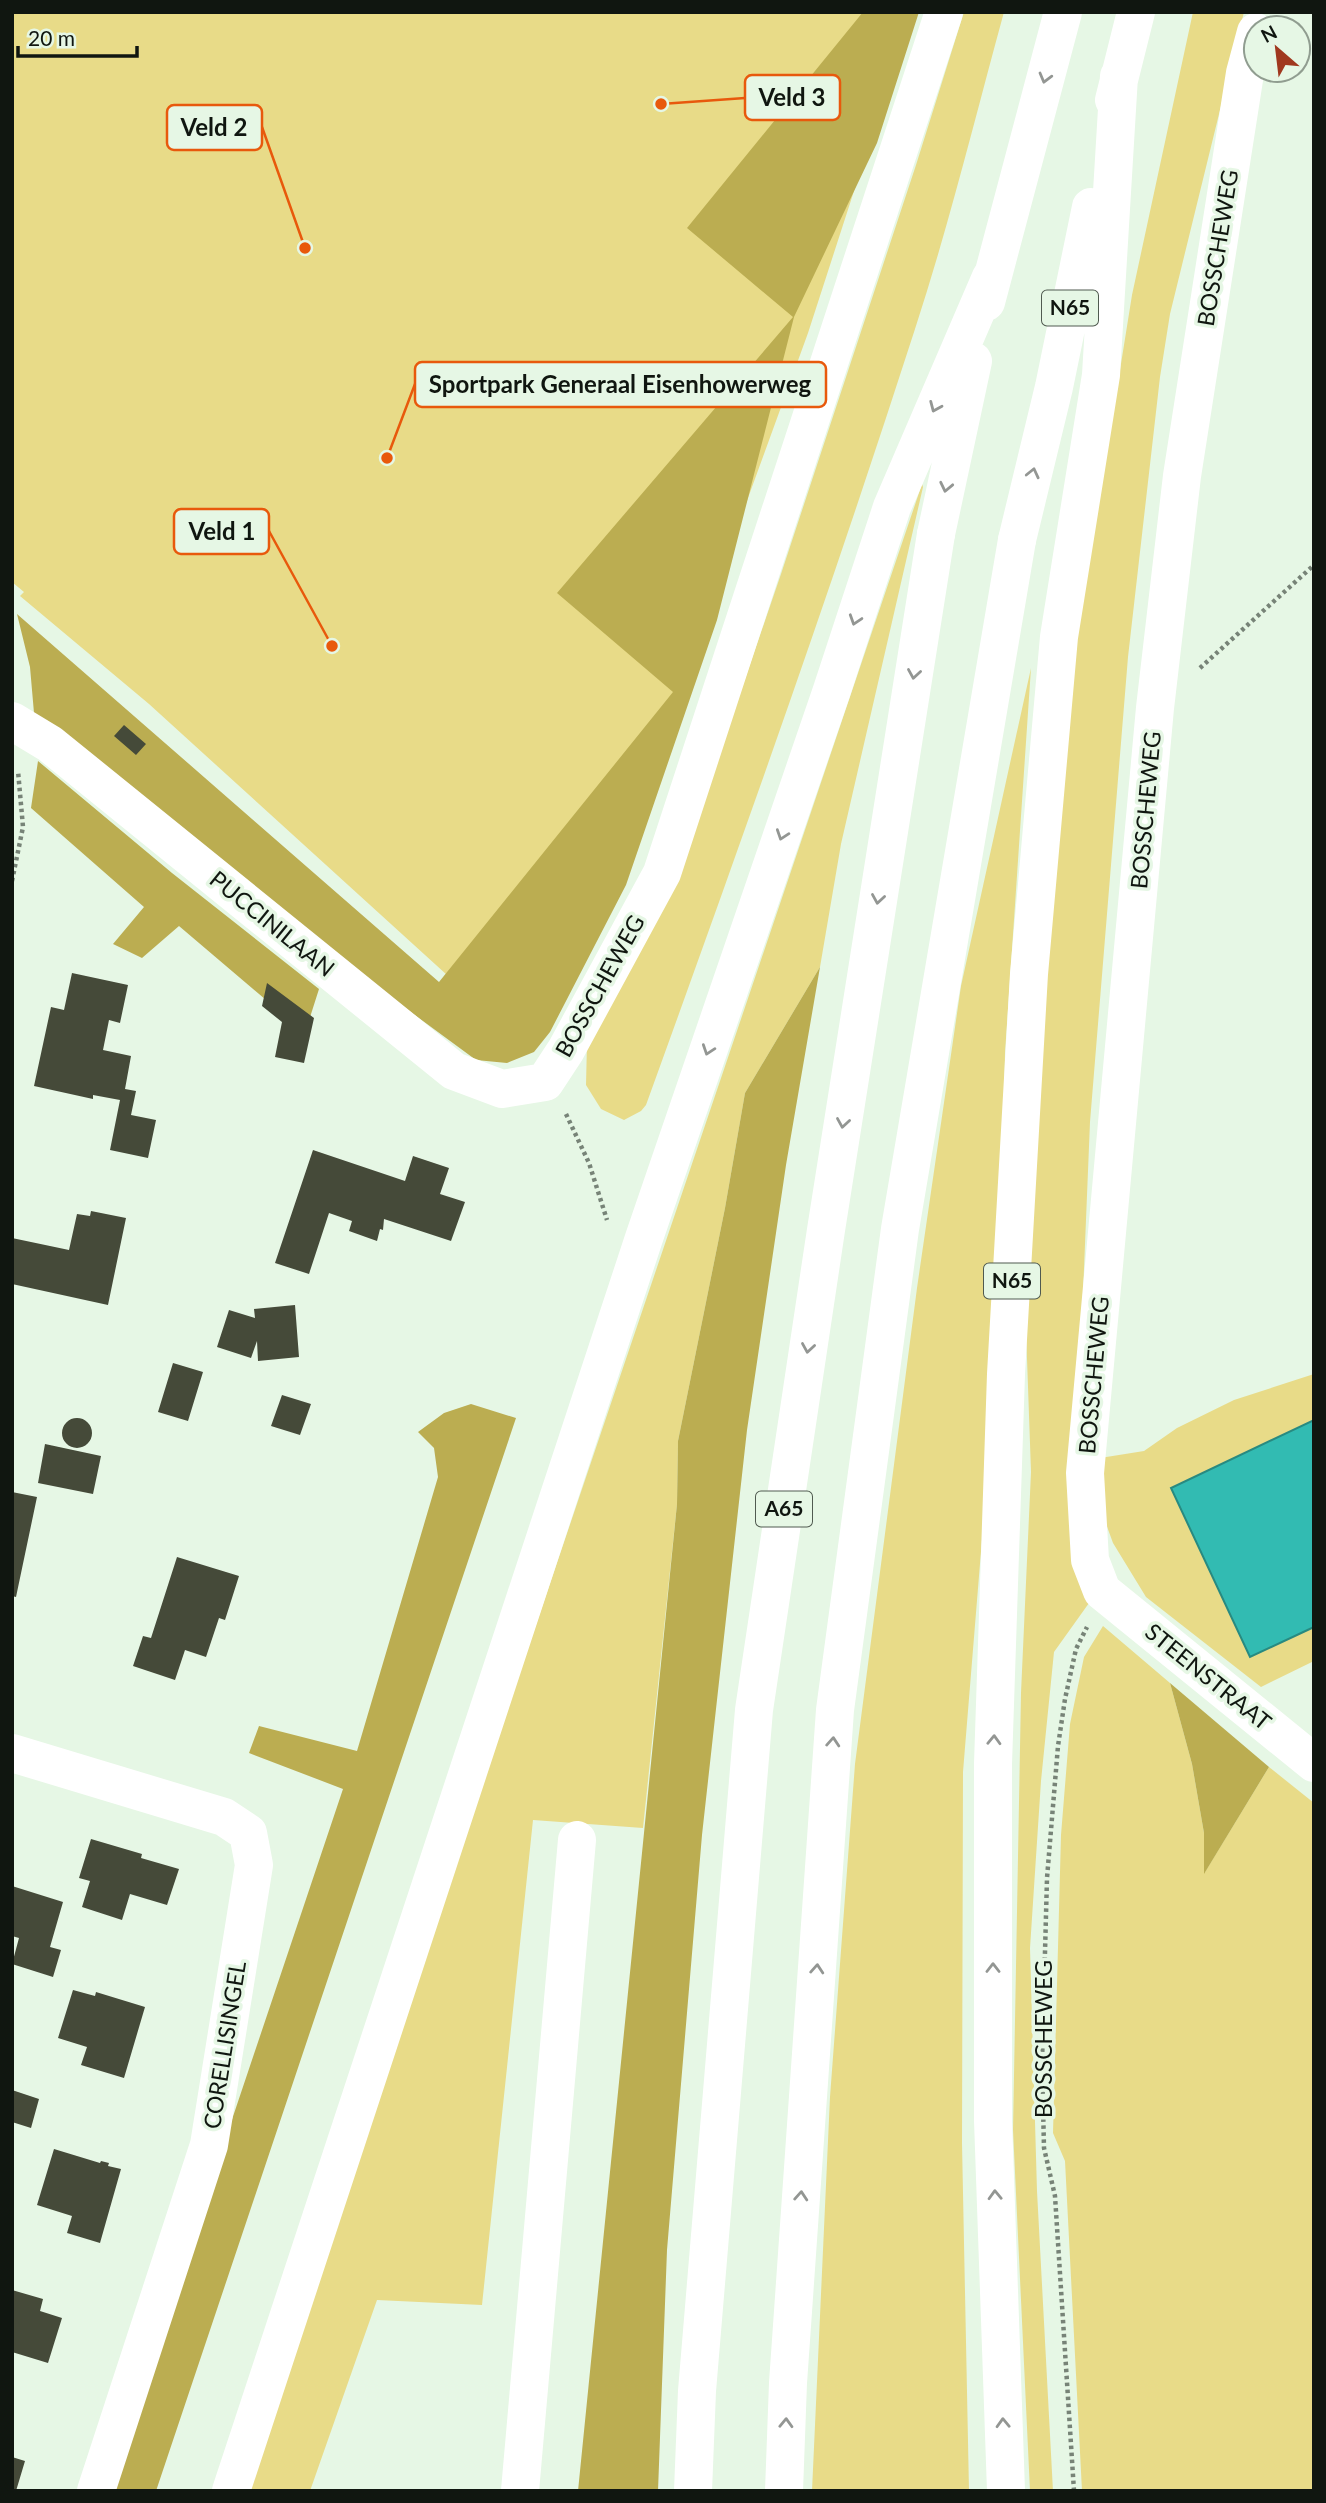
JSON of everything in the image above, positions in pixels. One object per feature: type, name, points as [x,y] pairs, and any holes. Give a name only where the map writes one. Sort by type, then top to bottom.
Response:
[{"type":"main road","name":"BOSSCHEWEG","points":[[545,1082],[566,1050],[662,873],[944,12]]},
{"type":"main road","points":[[231,2491],[644,1238],[832,691],[892,507],[991,277],[1063,12]]},
{"type":"main road","name":"N65","points":[[783,2491],[789,2369],[835,1710],[900,1229],[1017,540],[1054,387],[1119,76],[1136,12]]},
{"type":"main road","name":"N65","points":[[1006,2491],[993,2120],[993,1764],[1006,1374],[1029,974],[1059,637],[1101,375],[1119,76]]},
{"type":"main road","name":"BOSSCHEWEG","points":[[1103,1592],[1090,1560],[1085,1473],[1155,708],[1182,476],[1243,84]]},
{"type":"main road","name":"A65","points":[[693,2491],[697,2391],[754,1710],[826,1230],[936,534],[991,277]]},
{"type":"main road","name":"PUCCINILAAN","points":[[13,721],[50,744],[454,1071],[502,1089],[545,1082]]},
{"type":"main road","name":"STEENSTRAAT","points":[[1103,1592],[1314,1763]]},
{"type":"main road","name":"CORELLISINGEL","points":[[12,1753],[224,1817],[248,1833],[254,1865],[209,2145],[96,2491]]},
{"type":"main road","points":[[520,2491],[578,1840]]},
{"type":"path","points":[[1155,708],[1314,565]]},
{"type":"path","points":[[12,881],[23,827],[13,721]]},
{"type":"path","name":"BOSSCHEWEG","points":[[1073,2491],[1055,2196],[1044,2148],[1042,2063],[1047,1878],[1058,1746],[1065,1699],[1076,1649],[1103,1592]]},
{"type":"shaded area","points":[[12,12],[912,12],[808,333],[696,641],[666,712],[513,1035],[149,704],[20,596],[24,592],[12,582]]},
{"type":"shaded area","points":[[863,12],[919,12],[877,143],[794,317],[717,620],[626,885],[550,1032],[534,1052],[507,1063],[476,1060],[393,999],[34,713],[30,667],[17,614],[439,982],[673,692],[557,593],[793,317],[687,228]]},
{"type":"shaded area","points":[[964,12],[1004,12],[927,290],[817,621],[646,1105],[641,1111],[624,1120],[601,1109],[586,1085],[587,1043],[695,825],[781,574]]},
{"type":"shaded area","points":[[1193,12],[1244,12],[1170,314],[1160,377],[1128,657],[1090,1122],[1076,1464],[1094,1596],[1054,1652],[1041,1781],[1030,1948],[1037,2191],[1053,2491],[1030,2491],[1013,2130],[1021,1693],[1031,1472],[1026,1330],[1032,1172],[1074,586],[1116,395],[1132,295]]},
{"type":"shaded area","points":[[922,484],[841,844],[820,967],[745,1093],[725,1208],[678,1441],[677,1504],[643,1828],[533,1820],[482,2305],[377,2300],[310,2491],[243,2491]]},
{"type":"shaded area","points":[[1031,668],[1005,1053],[1001,1249],[987,1478],[963,1772],[962,2143],[969,2491],[812,2491],[830,2097],[855,1764],[917,1288],[961,986]]},
{"type":"shaded area","points":[[38,761],[172,873],[319,989],[305,1033],[179,926],[142,958],[113,944],[144,907],[31,808]]},
{"type":"shaded area","points":[[820,967],[786,1165],[747,1430],[702,1835],[667,2250],[658,2491],[578,2491],[677,1504],[678,1441],[725,1208],[745,1093]]},
{"type":"shaded area","points":[[1314,1374],[1314,1661],[1261,1687],[1146,1597],[1113,1543],[1101,1510],[1100,1458],[1144,1451],[1177,1428],[1234,1400]]},
{"type":"shaded area","points":[[471,1404],[516,1418],[156,2491],[111,2491],[162,2328],[343,1789],[249,1753],[259,1726],[357,1751],[438,1477],[434,1448],[418,1432],[444,1413]]},
{"type":"shaded area","points":[[1103,1626],[1170,1683],[1192,1764],[1204,1833],[1205,1872],[1269,1767],[1314,1803],[1314,2491],[1082,2491],[1065,2161],[1053,2133],[1061,1835],[1070,1724],[1084,1657]]},
{"type":"shaded area","points":[[1170,1683],[1269,1767],[1204,1874],[1204,1833],[1192,1764]]},
{"type":"water","points":[[1314,1420],[1314,1627],[1250,1657],[1171,1488]]},
{"type":"building","points":[[124,725],[146,744],[136,755],[114,736]]},
{"type":"building","points":[[72,973],[128,985],[120,1023],[109,1020],[103,1050],[131,1056],[125,1089],[136,1091],[131,1115],[156,1120],[148,1158],[110,1150],[120,1100],[93,1095],[93,1099],[34,1086],[51,1007],[64,1010]]},
{"type":"building","points":[[267,983],[314,1018],[304,1063],[275,1057],[282,1022],[262,1006]]},
{"type":"building","points":[[313,1150],[405,1181],[413,1156],[449,1168],[440,1194],[465,1202],[451,1241],[384,1219],[383,1230],[380,1229],[377,1241],[349,1231],[352,1221],[329,1213],[309,1274],[275,1263]]},
{"type":"building","points":[[91,1211],[126,1218],[108,1305],[12,1284],[12,1238],[69,1250],[77,1214],[90,1216]]},
{"type":"building","points":[[295,1305],[299,1357],[258,1361],[257,1341],[251,1358],[217,1347],[229,1310],[255,1318],[254,1309]]},
{"type":"building","points":[[173,1363],[203,1372],[188,1421],[158,1412]]},
{"type":"building","points":[[282,1395],[311,1404],[300,1435],[271,1426]]},
{"type":"building","points":[[77,1418],[88,1422],[92,1433],[88,1444],[77,1448],[66,1444],[62,1433],[66,1422]]},
{"type":"building","points":[[45,1444],[101,1456],[93,1494],[38,1483]]},
{"type":"building","points":[[12,1492],[37,1497],[16,1597],[12,1596]]},
{"type":"building","points":[[177,1557],[239,1576],[225,1620],[219,1618],[206,1657],[185,1650],[175,1680],[133,1666],[143,1636],[151,1638]]},
{"type":"building","points":[[91,1839],[142,1854],[141,1858],[179,1869],[167,1905],[130,1894],[122,1920],[82,1907],[90,1881],[79,1878]]},
{"type":"building","points":[[12,1886],[63,1902],[50,1947],[61,1950],[53,1977],[12,1964],[19,1938],[12,1936]]},
{"type":"building","points":[[73,1990],[95,1996],[96,1992],[145,2007],[124,2078],[81,2065],[87,2047],[58,2038]]},
{"type":"building","points":[[12,2090],[39,2099],[31,2128],[12,2122]]},
{"type":"building","points":[[54,2149],[100,2163],[109,2163],[108,2166],[121,2169],[100,2243],[67,2233],[72,2216],[37,2205]]},
{"type":"building","points":[[12,2290],[43,2299],[40,2311],[62,2318],[48,2363],[12,2352]]},
{"type":"building","points":[[12,2457],[25,2461],[16,2491],[12,2491]]},
{"type":"place","name":"Veld 3","points":[[661,104]]},
{"type":"place","name":"Veld 2","points":[[305,248]]},
{"type":"place","name":"Sportpark Generaal Eisenhowerweg","points":[[387,458]]},
{"type":"place","name":"Veld 1","points":[[332,646]]}]
